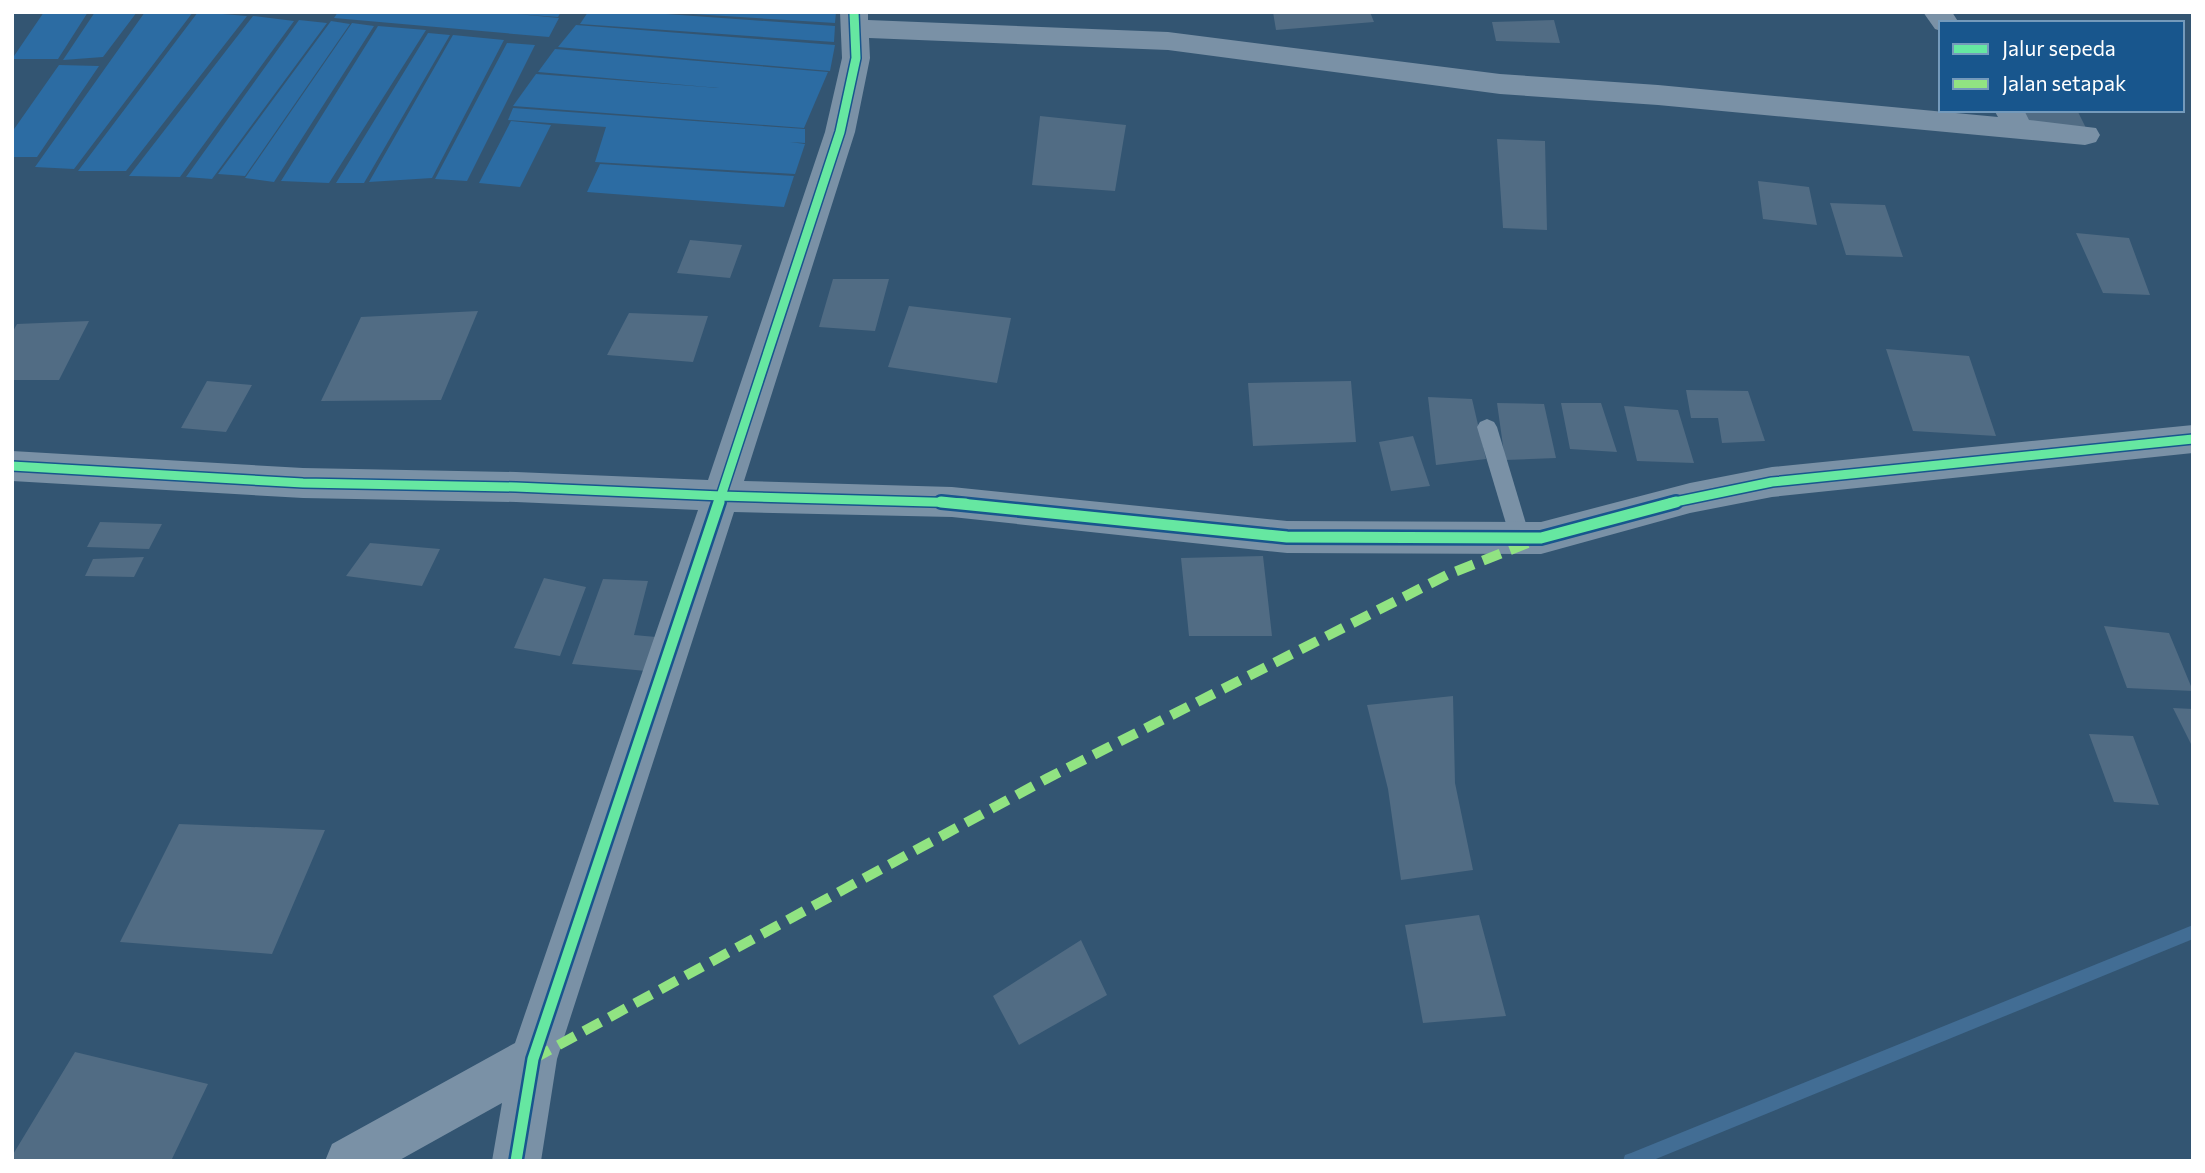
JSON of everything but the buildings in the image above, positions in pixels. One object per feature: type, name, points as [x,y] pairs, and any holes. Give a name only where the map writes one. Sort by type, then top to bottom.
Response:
[{"type":"street","points":[[516,1161],[533,1059],[840,132],[856,58],[855,20],[1168,41],[1500,85],[2014,119],[2085,135]]},
{"type":"street","points":[[12,466],[303,483],[516,487],[952,502],[1287,537],[1542,538],[1690,498],[1772,482],[2193,439]]},
{"type":"street","points":[[349,1161],[533,1059]]},
{"type":"lane","points":[[1487,427],[1520,537]]},
{"type":"shaded area","points":[[44,12],[88,12],[58,59],[12,59]]},
{"type":"shaded area","points":[[95,12],[137,12],[103,57],[63,60]]},
{"type":"shaded area","points":[[145,12],[193,12],[74,169],[35,167]]},
{"type":"shaded area","points":[[198,12],[247,16],[126,171],[78,171]]},
{"type":"shaded area","points":[[338,12],[561,12],[558,17],[517,14],[559,18],[549,37],[334,18]]},
{"type":"shaded area","points":[[588,12],[638,12],[835,26],[834,42],[580,24]]},
{"type":"shaded area","points":[[661,12],[836,12],[835,23]]},
{"type":"shaded area","points":[[253,16],[294,21],[180,177],[129,176]]},
{"type":"shaded area","points":[[299,20],[327,23],[212,179],[186,177]]},
{"type":"shaded area","points":[[331,21],[350,24],[245,176],[218,174]]},
{"type":"shaded area","points":[[352,23],[374,26],[274,182],[245,178]]},
{"type":"shaded area","points":[[576,25],[835,45],[830,71],[558,47]]},
{"type":"shaded area","points":[[378,26],[426,30],[329,183],[281,181]]},
{"type":"shaded area","points":[[428,33],[450,35],[364,183],[336,183]]},
{"type":"shaded area","points":[[453,35],[504,40],[432,178],[369,182]]},
{"type":"shaded area","points":[[507,43],[535,45],[467,181],[435,179]]},
{"type":"shaded area","points":[[555,49],[828,72],[804,128],[513,106],[536,74],[719,88],[538,72]]},
{"type":"shaded area","points":[[59,65],[99,66],[37,157],[12,157],[12,132]]},
{"type":"shaded area","points":[[513,108],[805,129],[805,143],[790,142],[805,144],[795,174],[595,162],[606,127],[508,120]]},
{"type":"shaded area","points":[[511,121],[551,125],[520,187],[479,183]]},
{"type":"shaded area","points":[[600,164],[794,176],[784,207],[587,192]]},
{"type":"waterway","points":[[1631,1161],[2193,932]]},
{"type":"marked path","points":[[533,1059],[1048,778],[1447,575],[1530,542]]},
{"type":"cycle path","points":[[12,466],[303,483],[516,487],[721,496],[840,132],[856,58],[854,12]]},
{"type":"cycle path","points":[[516,1161],[533,1059],[721,496],[952,502],[1287,537],[1541,538],[1690,498],[1772,482],[2193,439]]}]
